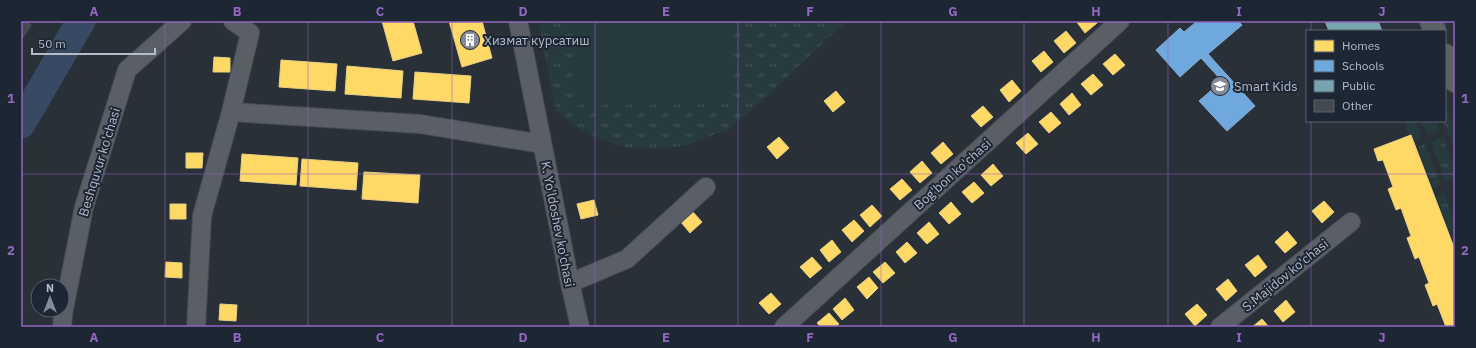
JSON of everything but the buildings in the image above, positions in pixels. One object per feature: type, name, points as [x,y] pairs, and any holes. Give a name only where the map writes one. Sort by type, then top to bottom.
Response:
[{"type":"main road","points":[[1446,58],[1455,80]]},
{"type":"street","name":"Beshquvur ko'chasi","points":[[62,327],[63,314],[84,207],[127,70],[182,21]]},
{"type":"street","points":[[196,327],[202,216],[231,112],[250,33],[233,21]]},
{"type":"street","name":"K. Yo'ldoshev ko'chasi","points":[[518,21],[580,327]]},
{"type":"street","name":"Bog'bon ko'chasi","points":[[784,327],[1120,21]]},
{"type":"street","points":[[231,112],[420,124],[542,144]]},
{"type":"street","points":[[570,283],[627,259],[706,186]]},
{"type":"street","name":"S.Majidov ko'chasi","points":[[1220,327],[1351,222]]},
{"type":"green space","points":[[538,21],[846,21],[762,101],[729,129],[687,145],[660,149],[627,148],[603,140],[581,130],[556,111]]},
{"type":"green space","points":[[575,21],[732,21],[733,104],[576,105]]},
{"type":"green space","points":[[1446,107],[1455,130],[1455,151],[1443,122],[1446,122]]},
{"type":"green space","points":[[1404,122],[1416,122],[1422,137],[1415,140],[1412,134],[1409,135]]},
{"type":"green space","points":[[1422,122],[1436,122],[1439,131],[1427,135]]},
{"type":"green space","points":[[1443,137],[1455,170],[1455,179],[1446,183],[1431,142]]},
{"type":"green space","points":[[1425,144],[1441,185],[1433,188],[1418,147]]},
{"type":"green space","points":[[1444,193],[1455,221],[1455,233],[1451,234],[1436,196]]},
{"type":"waterway","points":[[21,124],[81,21]]},
{"type":"place","name":"Хизмат курсатиш","points":[[470,40]]},
{"type":"place","name":"Smart Kids","points":[[1220,86]]}]
